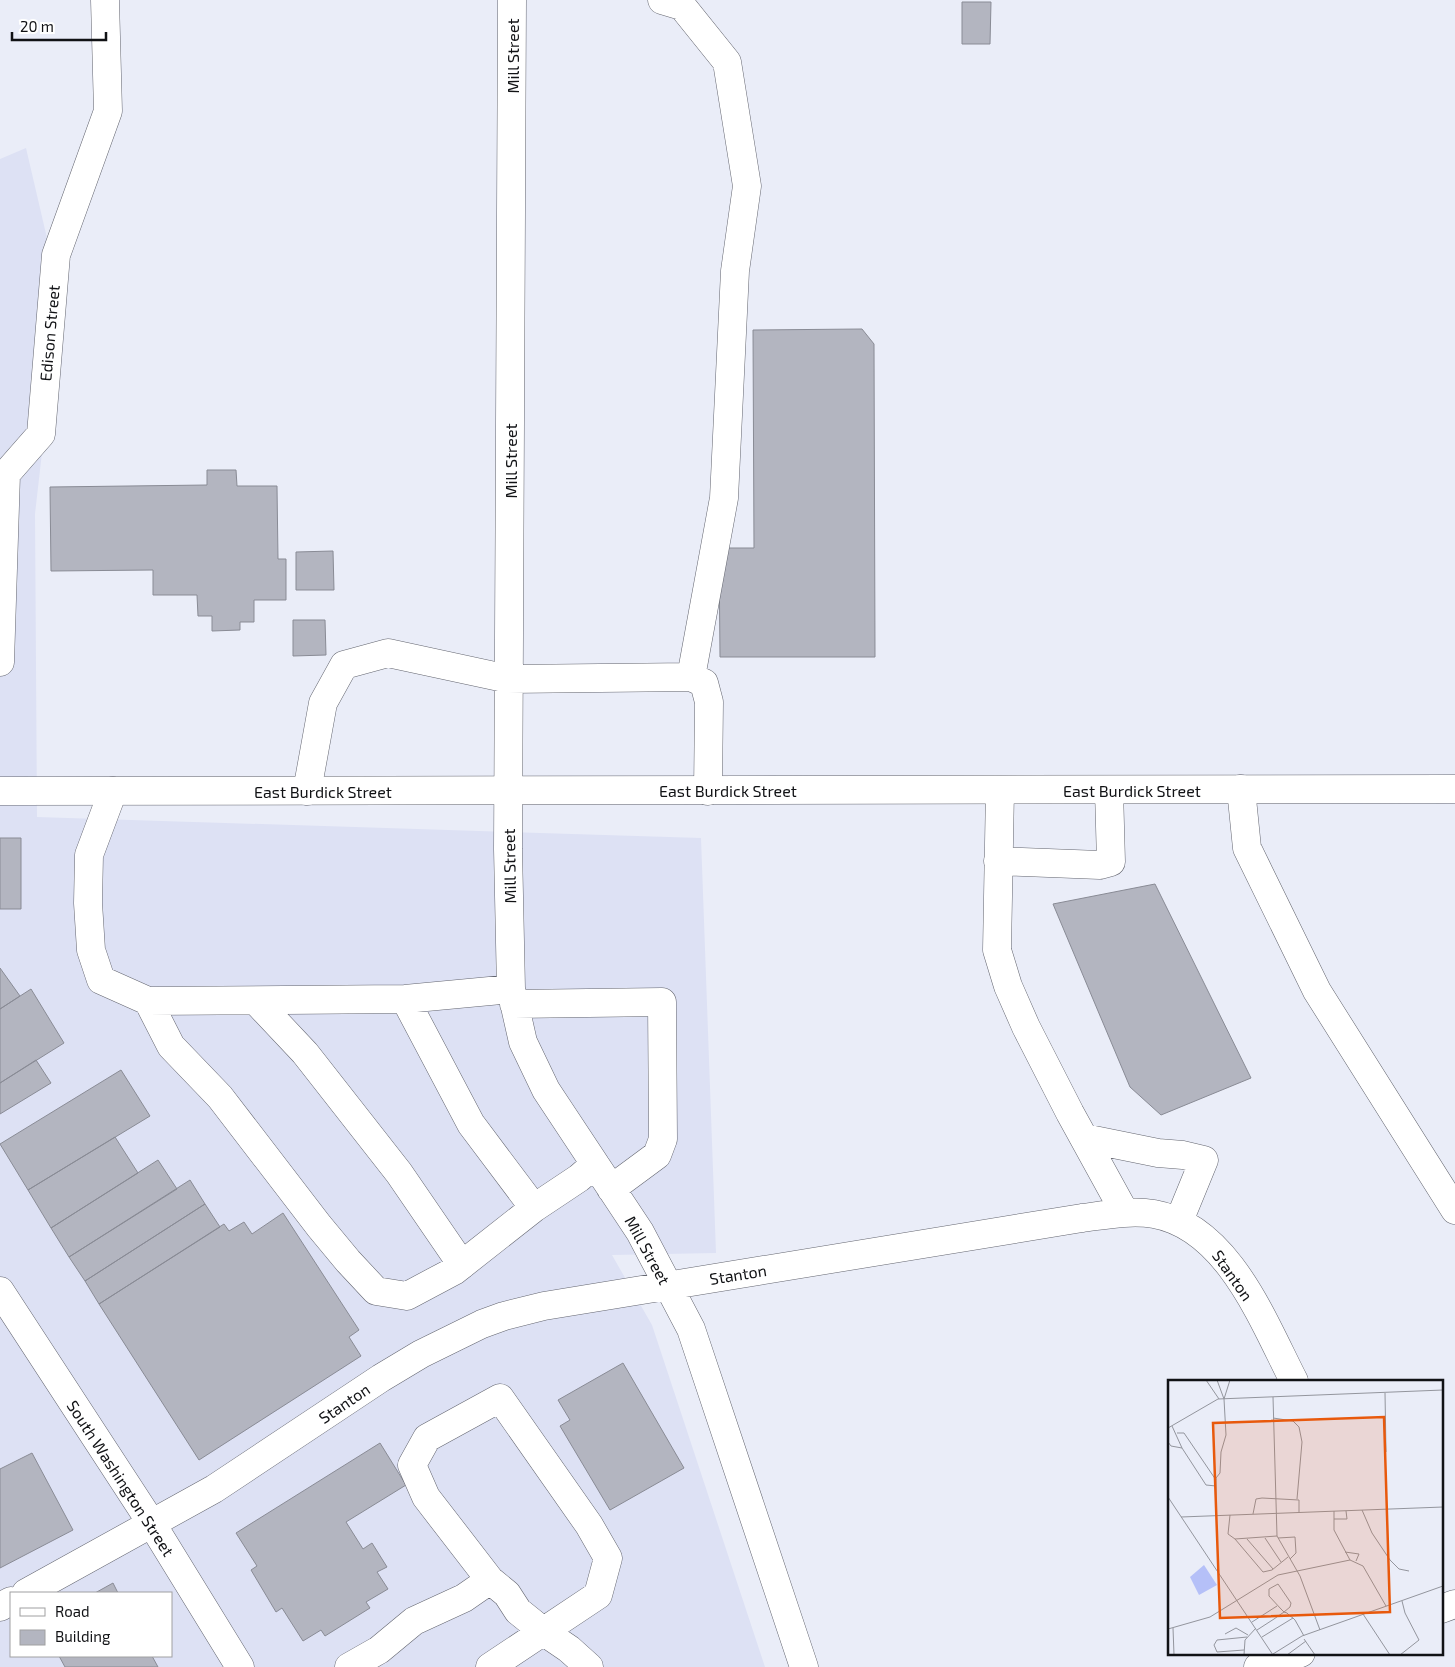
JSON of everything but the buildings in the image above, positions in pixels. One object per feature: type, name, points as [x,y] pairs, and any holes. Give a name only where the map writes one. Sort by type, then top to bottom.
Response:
[{"type":"street","name":"Edison Street","points":[[0,662],[3,489],[6,474],[41,434],[56,255],[108,111],[105,0]]},
{"type":"street","name":"Mill Street","points":[[512,0],[508,790],[512,997],[523,1042],[546,1090],[640,1232],[691,1329],[804,1667]]},
{"type":"street","points":[[662,0],[682,6],[727,62],[747,186],[735,271],[724,498],[691,677]]},
{"type":"street","points":[[307,791],[323,703],[344,665],[388,653],[509,679],[691,677],[704,683],[709,702],[708,791]]},
{"type":"street","points":[[1241,789],[1247,848],[1318,990],[1455,1210]]},
{"type":"street","points":[[1000,790],[997,950],[1008,986],[1030,1036],[1125,1213]]},
{"type":"street","points":[[998,861],[1100,865],[1111,862],[1109,790]]},
{"type":"street","name":"East Burdick Street","points":[[0,791],[1455,790]]},
{"type":"street","points":[[112,791],[89,855],[88,903],[91,950],[101,980],[148,1001],[512,997],[662,1002],[663,1139],[657,1155],[611,1189]]},
{"type":"street","points":[[405,999],[472,1124],[534,1208]]},
{"type":"street","points":[[148,1001],[170,1046],[220,1097],[319,1226],[376,1291],[407,1296],[454,1271],[534,1208],[579,1178],[595,1164]]},
{"type":"street","points":[[256,1001],[305,1053],[399,1173],[462,1265]]},
{"type":"street","points":[[1084,1138],[1204,1160],[1179,1221]]},
{"type":"street","name":"Stanton","points":[[28,1592],[214,1489],[389,1373],[461,1333],[497,1319],[531,1309],[668,1286],[1082,1218],[1125,1213],[1153,1214],[1179,1221],[1188,1226],[1209,1242],[1231,1266],[1293,1380]]},
{"type":"street","name":"South Washington Street","points":[[0,1291],[152,1524],[240,1667]]},
{"type":"street","points":[[490,1667],[544,1632],[598,1595],[608,1558],[589,1525],[500,1398],[428,1438],[412,1465],[426,1497],[490,1580],[506,1594],[518,1611],[544,1632],[569,1649],[589,1667]]},
{"type":"street","points":[[349,1667],[378,1650],[414,1620],[464,1598],[490,1580]]},
{"type":"street","points":[[1442,1609],[1455,1604]]},
{"type":"street","points":[[1258,1667],[1298,1654]]},
{"type":"shaded area","points":[[26,148],[60,294],[35,514],[37,817],[701,838],[716,1253],[612,1255],[652,1325],[765,1667],[0,1667],[0,159]]}]
